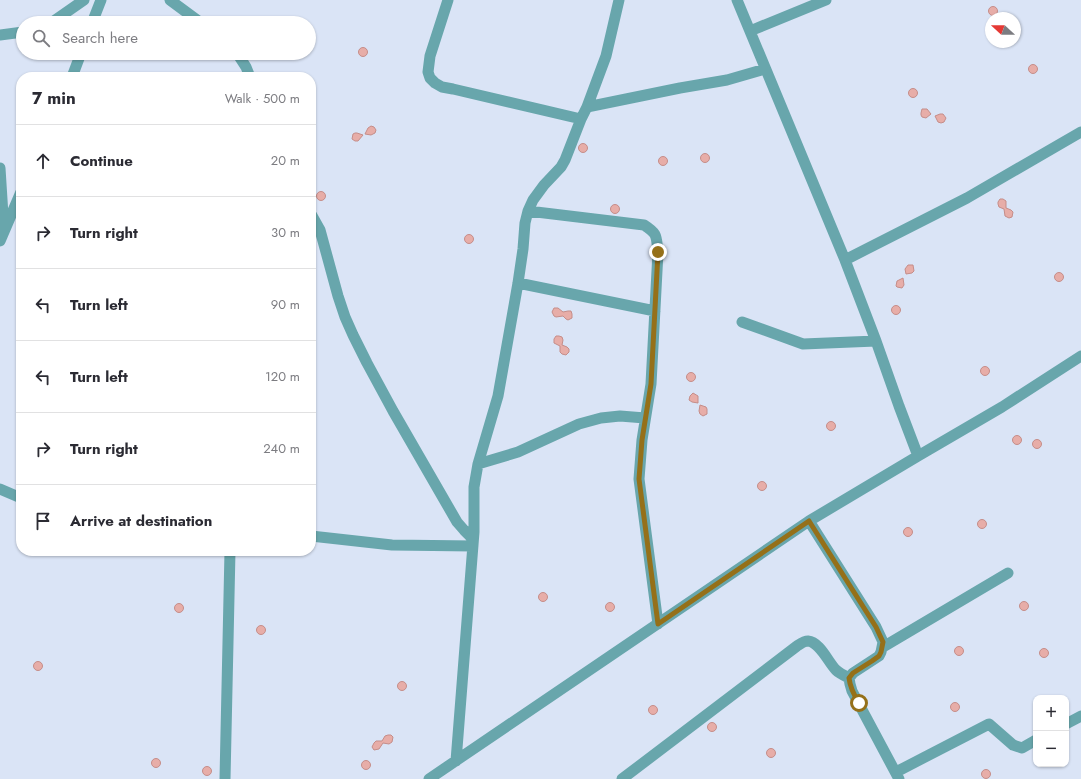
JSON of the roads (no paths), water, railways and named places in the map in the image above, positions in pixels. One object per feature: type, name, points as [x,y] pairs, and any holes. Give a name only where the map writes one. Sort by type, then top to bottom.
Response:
[{"type":"street","points":[[61,16],[84,0]]},
{"type":"street","points":[[95,16],[101,0]]},
{"type":"street","points":[[170,0],[192,16]]},
{"type":"street","points":[[448,0],[430,56],[428,72],[430,78],[435,83],[442,87],[581,120]]},
{"type":"street","points":[[456,761],[473,542],[474,487],[478,464],[498,396],[518,283],[525,223],[533,200],[544,185],[561,167],[565,160],[606,56],[618,0]]},
{"type":"street","points":[[737,0],[845,260],[876,341],[898,406],[918,456]]},
{"type":"street","points":[[750,30],[826,0]]},
{"type":"street","points":[[0,35],[16,33]]},
{"type":"street","points":[[74,72],[78,60]]},
{"type":"street","points":[[240,60],[246,72]]},
{"type":"street","points":[[587,107],[727,80],[765,69]]},
{"type":"street","points":[[845,260],[967,198],[1081,132]]},
{"type":"street","points":[[0,168],[2,236]]},
{"type":"street","points":[[2,236],[16,204]]},
{"type":"street","points":[[528,211],[644,225],[653,231],[657,237],[658,252],[651,384],[642,440],[639,479],[658,624]]},
{"type":"street","points":[[316,223],[320,230],[338,296],[353,336],[393,411],[457,522],[473,542]]},
{"type":"street","points":[[518,283],[655,311]]},
{"type":"street","points":[[742,322],[804,344],[876,341]]},
{"type":"street","points":[[429,779],[809,521],[1002,407],[1081,356]]},
{"type":"street","points":[[478,464],[518,452],[579,424],[601,418],[620,416],[645,418]]},
{"type":"street","points":[[0,489],[16,496]]},
{"type":"street","points":[[809,521],[876,627],[883,642],[883,647],[879,656],[853,673],[849,678],[852,692],[898,776],[989,724],[1014,745],[1022,748],[1033,742]]},
{"type":"street","points":[[316,537],[392,545],[473,542]]},
{"type":"street","points":[[225,779],[230,556]]},
{"type":"street","points":[[883,647],[1008,573]]},
{"type":"street","points":[[622,779],[803,642],[808,641],[814,643],[836,670],[849,678]]},
{"type":"street","points":[[1069,722],[1081,716]]}]
